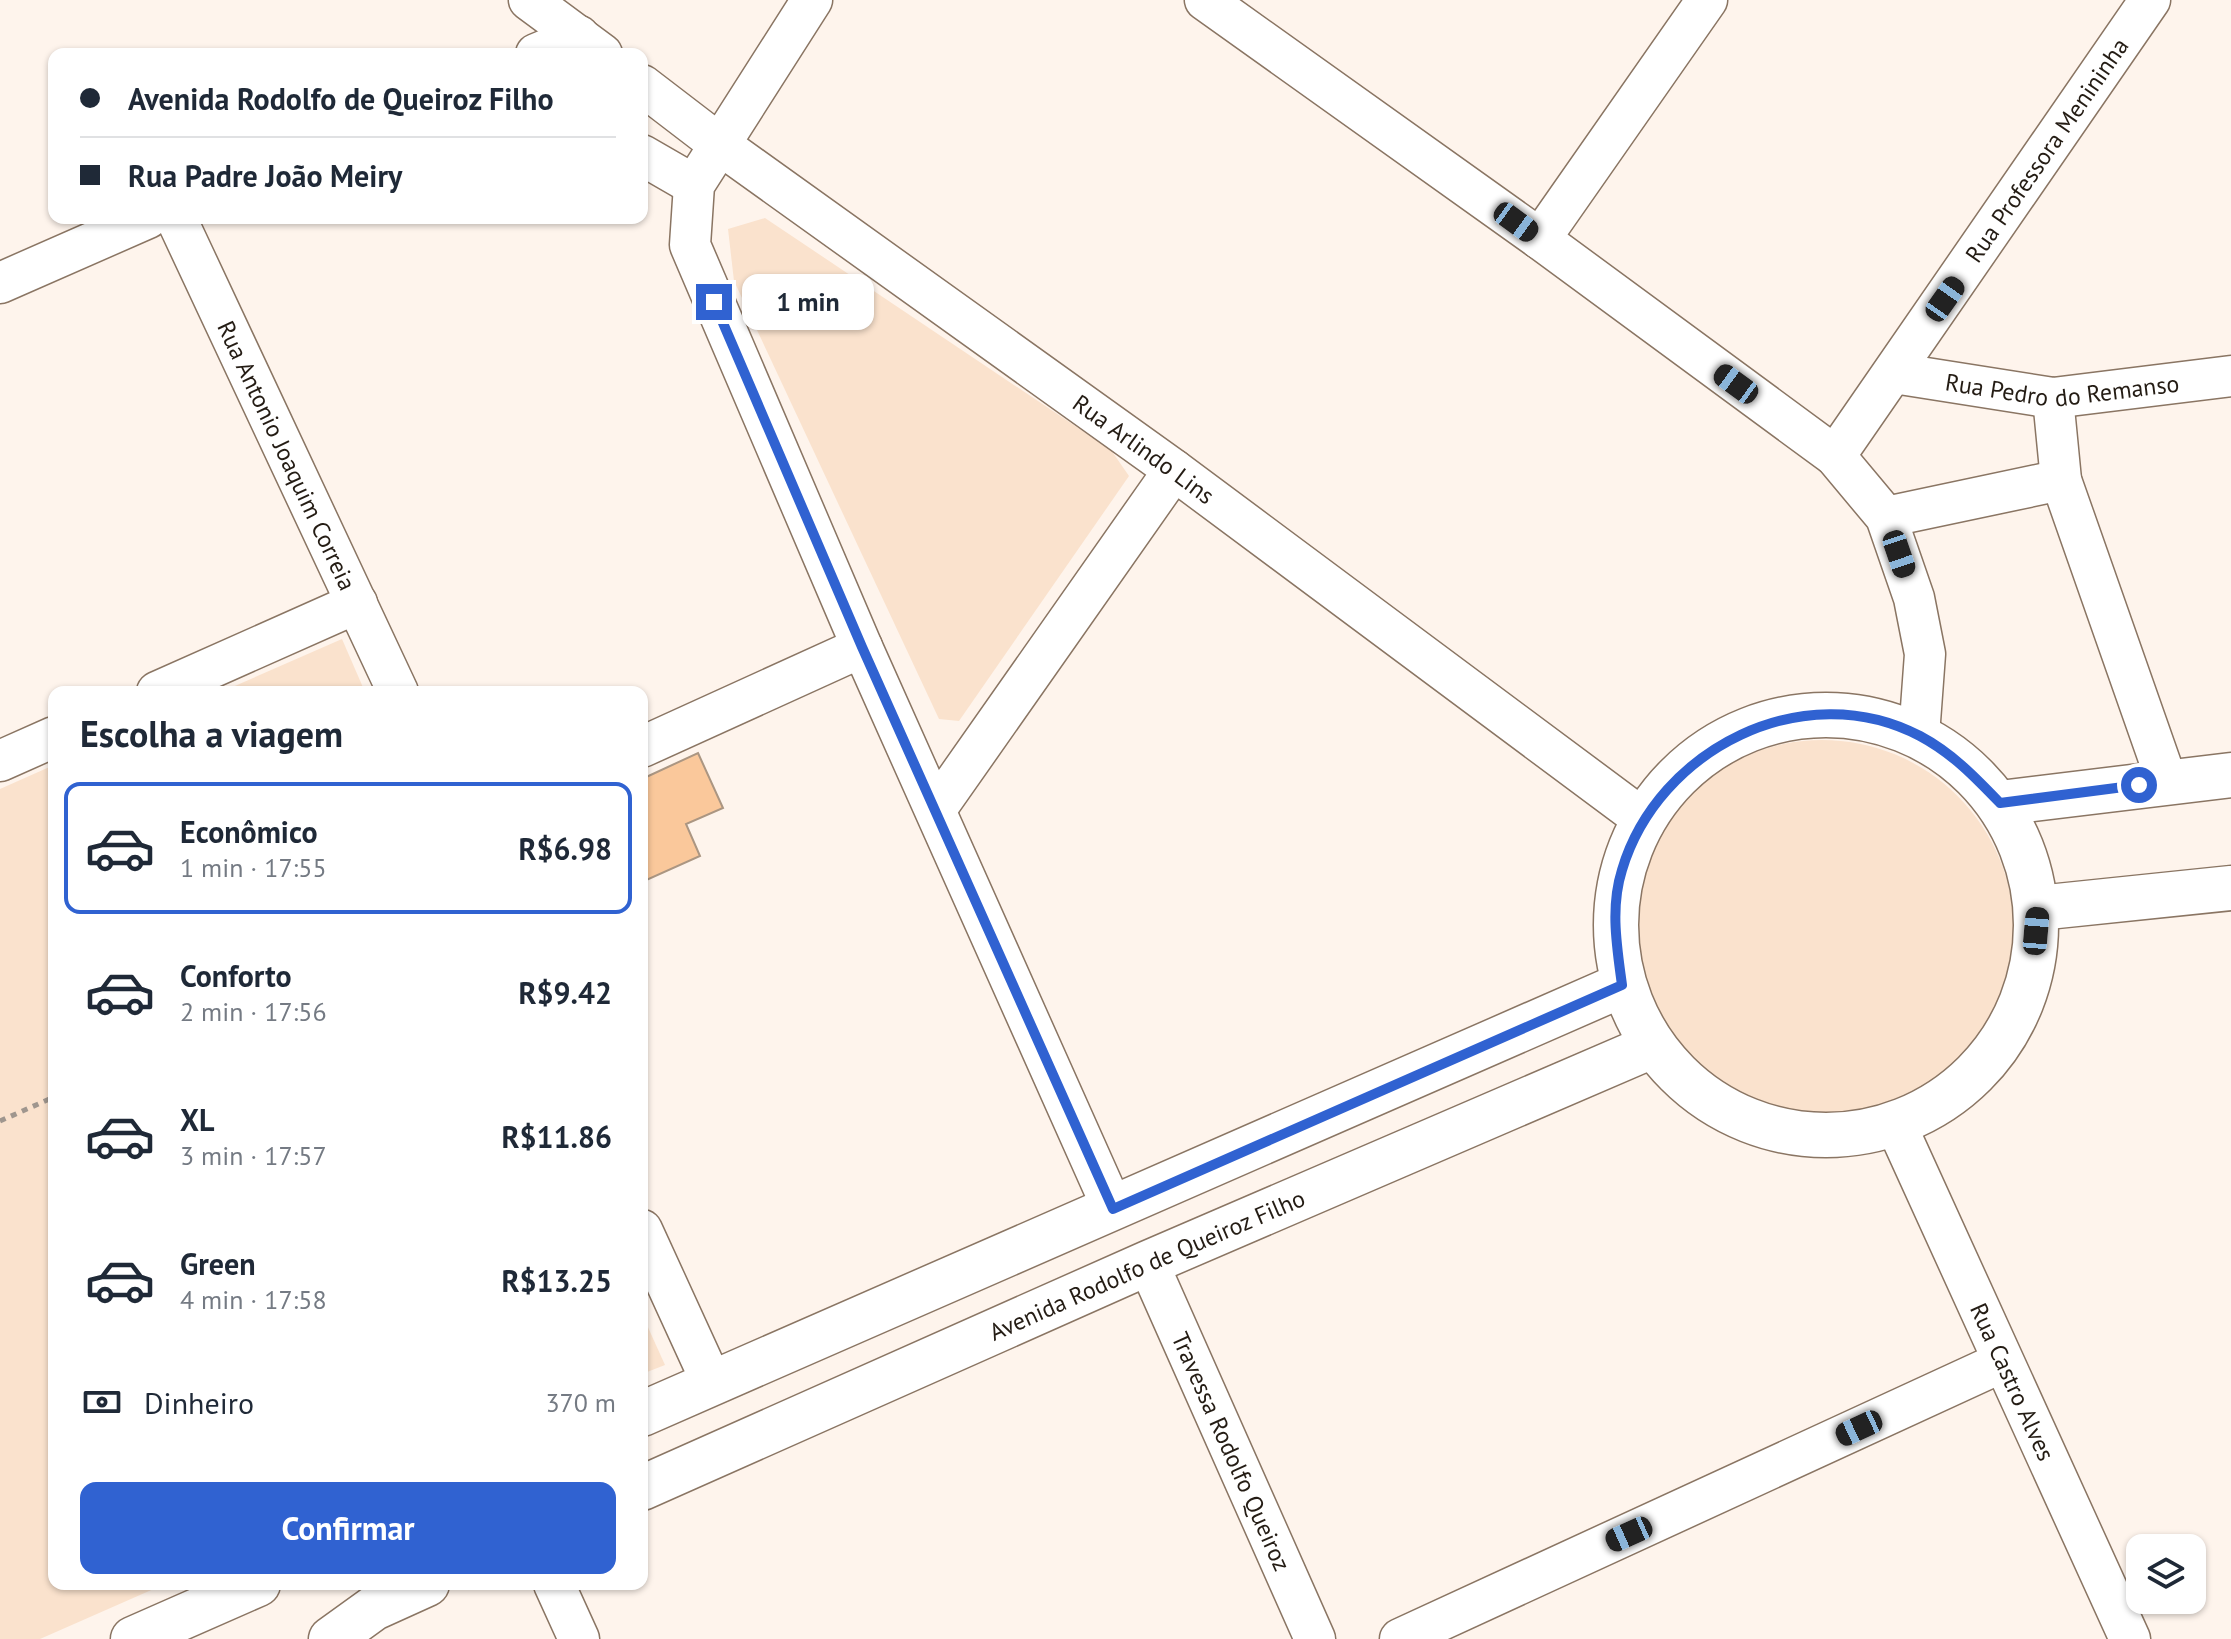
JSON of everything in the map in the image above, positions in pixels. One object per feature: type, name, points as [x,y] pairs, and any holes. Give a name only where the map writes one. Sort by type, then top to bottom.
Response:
[{"type":"main road","points":[[1796,716],[1859,716],[1919,735],[1963,764],[2000,803],[2026,853],[2038,908],[2032,977],[2004,1041],[1957,1091],[1896,1125],[1829,1136],[1761,1126],[1700,1095],[1652,1046],[1622,985],[1614,928],[1621,871],[1643,819],[1683,770],[1735,735],[1796,716]]},
{"type":"main road","points":[[2000,803],[2231,775]]},
{"type":"main road","points":[[2038,908],[2231,888]]},
{"type":"main road","points":[[648,1411],[1622,985]]},
{"type":"main road","name":"Avenida Rodolfo de Queiroz Filho","points":[[648,1485],[1148,1263],[1652,1046]]},
{"type":"main road","points":[[133,1639],[244,1590]]},
{"type":"main road","points":[[331,1639],[374,1608],[414,1590]]},
{"type":"street","points":[[529,0],[590,48]]},
{"type":"street","points":[[812,0],[694,185],[690,245],[862,647],[1113,1209]]},
{"type":"street","points":[[1540,239],[1707,0]]},
{"type":"street","name":"Rua Professora Menininha","points":[[1835,456],[2150,0]]},
{"type":"street","points":[[1224,5],[1835,456],[1886,517],[1914,598],[1925,654],[1919,735]]},
{"type":"street","name":"Rua Arlindo Lins","points":[[648,90],[719,144],[1174,470],[1643,819]]},
{"type":"street","points":[[648,158],[694,185]]},
{"type":"street","points":[[0,283],[134,224]]},
{"type":"street","name":"Rua Antonio Joaquim Correia","points":[[179,224],[395,686]]},
{"type":"street","name":"Rua Pedro do Remanso","points":[[1894,373],[2053,398],[2231,376]]},
{"type":"street","points":[[2053,398],[2061,480],[2167,782]]},
{"type":"street","points":[[936,809],[1174,470]]},
{"type":"street","points":[[1886,517],[2061,480]]},
{"type":"street","points":[[170,686],[357,603]]},
{"type":"street","points":[[648,744],[862,647]]},
{"type":"street","points":[[0,761],[48,740]]},
{"type":"street","name":"Rua Castro Alves","points":[[1896,1125],[2130,1639]]},
{"type":"street","points":[[648,1243],[712,1383]]},
{"type":"street","name":"Travessa Rodolfo Queiroz","points":[[1148,1263],[1315,1639]]},
{"type":"street","points":[[1400,1639],[2002,1362]]},
{"type":"street","points":[[557,1590],[579,1639]]},
{"type":"path","points":[[0,1121],[48,1100]]},
{"type":"shaded area","points":[[765,218],[1111,450],[1129,476],[959,721],[939,719],[734,281],[728,229]]},
{"type":"shaded area","points":[[342,639],[362,686],[235,686]]},
{"type":"shaded area","points":[[1822,740],[1859,744],[1895,755],[1929,772],[1958,796],[1982,825],[2006,876],[2014,932],[2010,969],[1999,1005],[1982,1039],[1958,1068],[1929,1092],[1878,1116],[1822,1124],[1785,1120],[1749,1109],[1715,1092],[1686,1068],[1662,1039],[1638,988],[1630,932],[1634,895],[1645,859],[1662,825],[1686,796],[1715,772],[1766,748]]},
{"type":"shaded area","points":[[48,768],[48,1590],[151,1590],[40,1639],[0,1639],[0,789]]},
{"type":"shaded area","points":[[648,1327],[665,1365],[648,1372]]},
{"type":"building","points":[[698,753],[723,808],[686,824],[700,856],[648,879],[648,776]]},
{"type":"route","points":[[714,302],[862,647],[1113,1209],[1622,985],[1614,928],[1621,871],[1643,819],[1683,770],[1735,735],[1796,716],[1859,716],[1919,735],[1963,764],[2000,803],[2139,785]]}]
